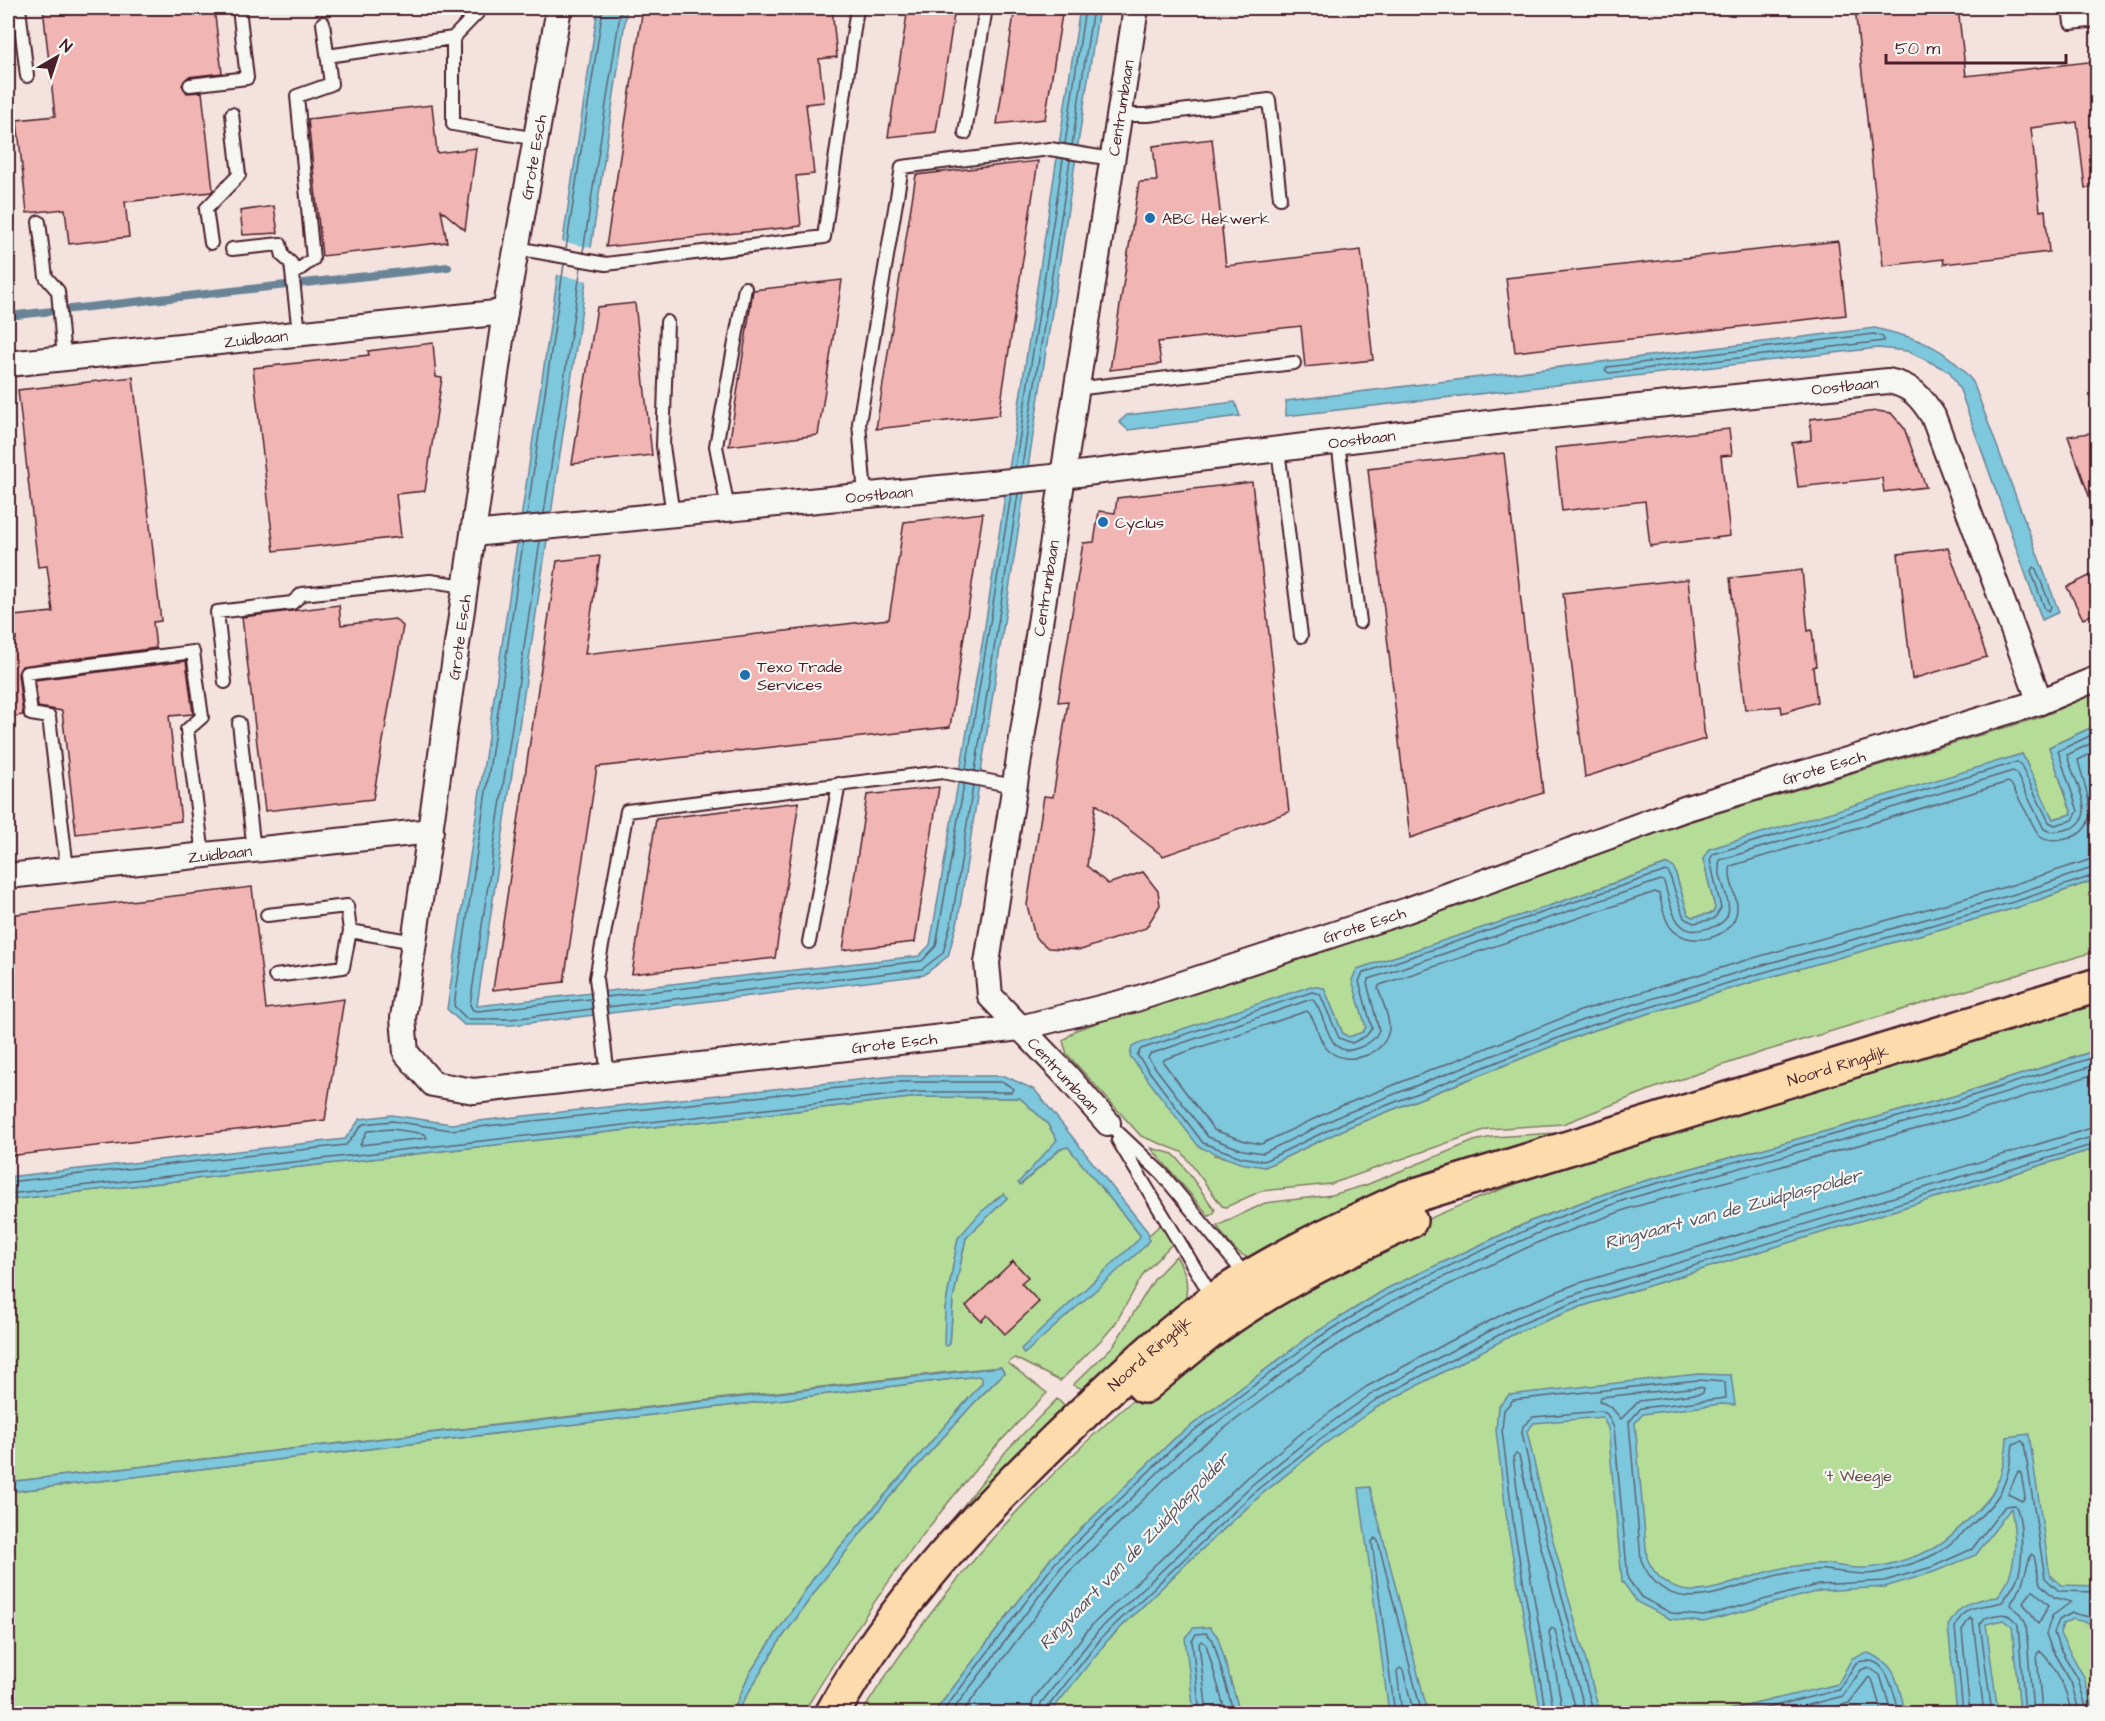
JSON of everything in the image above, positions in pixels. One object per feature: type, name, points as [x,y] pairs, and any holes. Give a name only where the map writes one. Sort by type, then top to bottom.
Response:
[{"type":"main road","name":"Noord Ringdijk","points":[[832,1713],[880,1637],[929,1574],[985,1510],[1102,1395],[1164,1340],[1221,1311],[1255,1288],[1376,1237],[1456,1200],[1537,1169],[1579,1147],[1789,1079],[2097,986]]},
{"type":"main road","name":"Noord Ringdijk","points":[[853,1713],[936,1596],[1006,1515],[1076,1445],[1221,1311]]},
{"type":"street","name":"Grote Esch","points":[[559,8],[505,312],[403,1018],[406,1053],[433,1084],[474,1091],[1020,1028],[1136,999],[1405,911],[1687,808],[2040,702],[2097,678]]},
{"type":"street","name":"Centrumbaan","points":[[1108,1123],[990,996],[987,963],[1137,8]]},
{"type":"street","name":"Zuidbaan","points":[[8,364],[505,312]]},
{"type":"street","name":"Oostbaan","points":[[474,534],[1035,479],[1338,442],[1888,381],[1904,384],[1920,397],[1934,416],[2040,702]]},
{"type":"street","name":"Zuidbaan","points":[[8,876],[431,831]]},
{"type":"lane","points":[[19,8],[27,76]]},
{"type":"lane","points":[[190,85],[247,78],[239,8]]},
{"type":"lane","points":[[327,56],[453,38],[482,8]]},
{"type":"lane","points":[[516,248],[606,264],[824,237],[857,8]]},
{"type":"lane","points":[[965,133],[986,8]]},
{"type":"lane","points":[[2069,8],[2071,23],[2097,20]]},
{"type":"lane","points":[[293,274],[313,259],[297,96],[331,84],[323,23]]},
{"type":"lane","points":[[453,38],[453,124],[536,139]]},
{"type":"lane","points":[[1119,115],[1148,115],[1269,100],[1280,198]]},
{"type":"lane","points":[[211,243],[206,209],[239,175],[232,114]]},
{"type":"lane","points":[[865,495],[859,423],[902,167],[1050,149],[1112,159]]},
{"type":"lane","points":[[39,222],[46,277],[58,291],[64,358]]},
{"type":"lane","points":[[232,249],[280,244],[283,256],[291,263],[299,333]]},
{"type":"lane","points":[[728,509],[716,446],[745,288]]},
{"type":"lane","points":[[667,322],[663,446],[673,514]]},
{"type":"lane","points":[[1076,389],[1294,363]]},
{"type":"lane","points":[[1338,442],[1360,622]]},
{"type":"lane","points":[[1278,449],[1301,636]]},
{"type":"lane","points":[[225,682],[217,612],[292,603],[302,594],[388,585],[430,581],[466,586]]},
{"type":"lane","points":[[67,869],[49,717],[32,714],[26,673],[193,652],[202,717],[187,730],[202,855]]},
{"type":"lane","points":[[239,723],[254,850]]},
{"type":"lane","points":[[608,1076],[596,978],[627,811],[942,772],[1014,786]]},
{"type":"lane","points":[[809,942],[839,784]]},
{"type":"lane","points":[[267,915],[347,906],[350,931],[343,967],[275,976]]},
{"type":"lane","points":[[350,931],[414,942]]},
{"type":"lane","name":"Centrumbaan","points":[[1108,1123],[1162,1174],[1255,1288]]},
{"type":"lane","name":"Centrumbaan","points":[[1108,1123],[1221,1311]]},
{"type":"green space","points":[[2097,692],[2097,725],[2049,747],[2072,814],[2053,819],[2022,754],[1703,859],[1715,908],[1713,913],[1693,917],[1688,914],[1674,868],[1667,864],[1549,906],[1357,969],[1353,980],[1366,1027],[1363,1032],[1349,1037],[1343,1034],[1324,988],[1214,1155],[1265,1167],[1349,1127],[1588,1032],[1756,981],[2019,907],[2097,879],[2097,951],[1759,1053],[1652,1089],[1563,1124],[1487,1129],[1331,1184],[1261,1191],[1226,1207],[1222,1206],[1182,1152],[1141,1136],[1067,1054],[1063,1041],[1076,1030],[1698,819],[2041,717]]},
{"type":"green space","points":[[2097,1001],[2097,1050],[1954,1096],[1623,1187],[1531,1221],[1386,1289],[1310,1336],[1175,1438],[1051,1558],[934,1713],[861,1714],[936,1607],[977,1556],[1022,1507],[1116,1415],[1166,1373],[1238,1320],[1395,1235],[1504,1188],[1562,1167]]},
{"type":"green space","points":[[919,1097],[1020,1098],[1047,1123],[1057,1140],[1021,1185],[1060,1149],[1068,1147],[1140,1235],[1140,1239],[1149,1240],[1148,1236],[1160,1225],[1173,1243],[1144,1273],[1115,1324],[1060,1381],[1015,1358],[1008,1363],[1047,1393],[978,1466],[915,1545],[857,1628],[803,1713],[8,1713],[8,1492],[978,1376],[982,1378],[982,1383],[815,1576],[749,1674],[736,1705],[738,1710],[777,1645],[822,1582],[887,1500],[1004,1373],[1001,1367],[958,1371],[8,1482],[8,1200]],"holes":[[[999,1196],[1007,1198],[966,1238],[953,1300],[950,1344],[945,1309],[958,1238]]]},
{"type":"green space","points":[[1587,1131],[1253,1259],[1237,1251],[1217,1226],[1265,1203],[1332,1195],[1366,1185],[1474,1141],[1492,1137]]},
{"type":"green space","points":[[1151,1148],[1173,1154],[1179,1160],[1215,1210],[1214,1213],[1209,1216]]},
{"type":"green space","name":"'t Weegje","points":[[2097,1148],[2097,1713],[1045,1714],[1107,1641],[1186,1564],[1262,1494],[1394,1392],[1520,1331],[1583,1306]]},
{"type":"green space","points":[[1176,1256],[1186,1278],[1185,1301],[1093,1393],[1073,1385],[1114,1345],[1155,1278]]},
{"type":"green space","points":[[1057,1399],[1071,1412],[897,1590],[1007,1450]]},
{"type":"water","points":[[598,8],[627,8],[477,1006],[919,956],[930,945],[983,639],[1080,8],[1099,8],[958,920],[948,956],[924,975],[512,1025],[464,1025],[447,1009]]},
{"type":"water","points":[[1875,328],[1930,345],[1952,360],[1973,382],[2059,612],[2042,620],[1960,390],[1950,372],[1907,351],[1878,348],[1286,416],[1286,401]]},
{"type":"water","points":[[1235,402],[1240,416],[1128,430],[1119,422],[1127,415]]},
{"type":"water","points":[[2097,725],[2097,879],[2019,907],[1756,981],[1588,1032],[1349,1127],[1265,1167],[1240,1163],[1199,1147],[1130,1056],[1132,1047],[1138,1044],[1311,986],[1324,988],[1343,1034],[1349,1037],[1363,1032],[1366,1027],[1352,980],[1357,969],[1668,864],[1674,868],[1688,914],[1693,917],[1713,913],[1715,908],[1703,859],[1709,849],[2022,754],[2053,819],[2072,814],[2049,747]]},
{"type":"water","name":"Ringvaart van de Zuidplaspolder","points":[[2097,1050],[2097,1148],[1583,1306],[1520,1331],[1377,1407],[1323,1445],[1262,1494],[1107,1641],[1050,1713],[934,1713],[1051,1558],[1175,1438],[1310,1336],[1386,1289],[1531,1221],[1623,1187],[1954,1096]]},
{"type":"water","points":[[894,1076],[1005,1076],[1035,1090],[1148,1232],[1149,1240],[1143,1248],[1024,1354],[1021,1349],[1139,1239],[1140,1235],[1068,1147],[1060,1149],[1020,1185],[1018,1183],[1057,1140],[1047,1123],[1020,1098],[919,1097],[8,1200],[8,1177],[345,1139],[360,1119],[392,1115],[451,1124]]},
{"type":"water","points":[[1004,1193],[1007,1198],[966,1238],[953,1300],[950,1344],[947,1346],[944,1344],[945,1309],[958,1238],[980,1213]]},
{"type":"water","points":[[1001,1367],[1004,1373],[887,1500],[822,1582],[777,1645],[738,1710],[736,1705],[749,1674],[815,1576],[982,1383],[982,1378],[978,1376],[8,1492],[8,1482]]},
{"type":"water","points":[[1698,1374],[1731,1375],[1735,1405],[1722,1404],[1643,1414],[1635,1423],[1647,1558],[1659,1577],[1675,1588],[1692,1591],[1711,1589],[1788,1567],[1820,1564],[1866,1568],[1917,1556],[1946,1539],[1966,1522],[1990,1496],[2002,1471],[2007,1437],[2029,1434],[2050,1575],[2061,1585],[2097,1586],[2097,1625],[2073,1619],[2063,1624],[2060,1634],[2084,1677],[2094,1713],[2020,1713],[2012,1626],[2004,1620],[1986,1624],[1998,1713],[1957,1713],[1948,1626],[1963,1607],[1982,1599],[1998,1597],[2005,1587],[2012,1566],[2015,1544],[2011,1508],[1976,1555],[1934,1572],[1885,1587],[1819,1591],[1704,1622],[1670,1619],[1637,1602],[1622,1581],[1608,1428],[1602,1417],[1534,1423],[1527,1431],[1546,1515],[1600,1713],[1541,1713],[1508,1529],[1496,1430],[1498,1407],[1509,1395]]},
{"type":"water","points":[[1370,1487],[1428,1713],[1389,1713],[1359,1488]]},
{"type":"water","points":[[1210,1627],[1218,1637],[1240,1713],[1194,1713],[1185,1638],[1193,1628]]},
{"type":"water","points":[[1868,1653],[1886,1663],[1891,1669],[1906,1713],[1716,1713],[1838,1684],[1852,1658]]},
{"type":"pier","points":[[559,241],[593,248],[588,281],[554,274]]},
{"type":"building","points":[[43,8],[214,8],[222,73],[188,77],[182,85],[187,93],[202,92],[213,190],[211,192],[125,202],[129,237],[69,244],[65,209],[27,213],[17,120],[55,116]]},
{"type":"building","points":[[643,8],[832,8],[837,57],[819,59],[824,102],[806,104],[814,174],[796,176],[801,226],[606,247]]},
{"type":"building","points":[[908,8],[955,8],[936,132],[888,137]]},
{"type":"building","points":[[1015,8],[1063,8],[1045,119],[997,124]]},
{"type":"building","points":[[1855,8],[1958,8],[1966,76],[2097,61],[2097,188],[2085,188],[2077,122],[2031,128],[2040,211],[2045,210],[2049,252],[1944,264],[1943,259],[1883,266]]},
{"type":"building","points":[[432,105],[437,153],[476,148],[465,230],[441,210],[447,242],[322,256],[308,119]]},
{"type":"building","points":[[1212,139],[1226,266],[1361,250],[1373,360],[1305,367],[1301,326],[1158,342],[1161,364],[1110,370],[1139,182],[1157,181],[1153,146]]},
{"type":"building","points":[[1038,161],[999,415],[876,429],[916,175]]},
{"type":"building","points":[[274,206],[278,233],[243,235],[240,211]]},
{"type":"building","points":[[1838,241],[1846,315],[1515,352],[1506,278]]},
{"type":"building","points":[[842,280],[818,435],[729,446],[753,290]]},
{"type":"building","points":[[635,303],[652,455],[572,464],[597,307]]},
{"type":"building","points":[[433,343],[436,377],[442,378],[425,491],[396,494],[401,537],[274,551],[253,368],[369,355],[368,351]]},
{"type":"building","points":[[133,377],[161,621],[153,622],[156,648],[22,666],[18,674],[23,715],[8,717],[8,640],[16,640],[14,616],[53,612],[47,566],[38,567],[18,390]]},
{"type":"building","points":[[1877,411],[1891,413],[1904,428],[1926,487],[1884,492],[1882,478],[1798,487],[1792,443],[1811,440],[1810,419]]},
{"type":"building","points":[[1729,429],[1732,455],[1721,456],[1730,536],[1650,546],[1645,501],[1562,511],[1555,448]]},
{"type":"building","points":[[2097,432],[2097,512],[2095,513],[2068,436]]},
{"type":"building","points":[[1504,453],[1543,793],[1410,838],[1368,469]]},
{"type":"building","points":[[1252,482],[1289,812],[1163,856],[1096,804],[1087,866],[1108,884],[1143,872],[1158,891],[1160,905],[1146,928],[1081,950],[1048,948],[1035,937],[1027,905],[1044,796],[1053,797],[1068,701],[1058,702],[1083,543],[1094,542],[1099,511],[1115,513],[1117,498]]},
{"type":"building","points":[[983,513],[950,727],[597,767],[564,982],[493,990],[557,561],[600,556],[585,654],[889,619],[904,522]]},
{"type":"building","points":[[1948,548],[1987,657],[1912,679],[1898,554]]},
{"type":"building","points":[[1802,570],[1808,631],[1812,630],[1817,702],[1782,713],[1781,706],[1745,710],[1730,578]]},
{"type":"building","points":[[2097,572],[2097,612],[2083,619],[2067,587]]},
{"type":"building","points":[[1688,579],[1705,739],[1585,777],[1563,593]]},
{"type":"building","points":[[339,605],[341,625],[395,619],[403,626],[373,799],[265,811],[242,617]]},
{"type":"building","points":[[186,661],[193,714],[169,716],[181,821],[76,834],[62,711],[38,707],[35,680]]},
{"type":"building","points":[[939,787],[915,942],[843,950],[867,795]]},
{"type":"building","points":[[799,802],[775,958],[632,974],[656,819]]},
{"type":"building","points":[[252,887],[266,1009],[344,999],[325,1120],[8,1156],[8,915]]},
{"type":"building","points":[[1013,1261],[1028,1277],[1021,1283],[1039,1302],[1005,1334],[987,1315],[981,1321],[966,1306]]},
{"type":"waterway","points":[[8,316],[448,267]]},
{"type":"place","name":"ABC Hekwerk","points":[[1150,218]]},
{"type":"place","name":"Cyclus","points":[[1103,522]]},
{"type":"place","name":"Texo Trade Services","points":[[745,675]]}]
